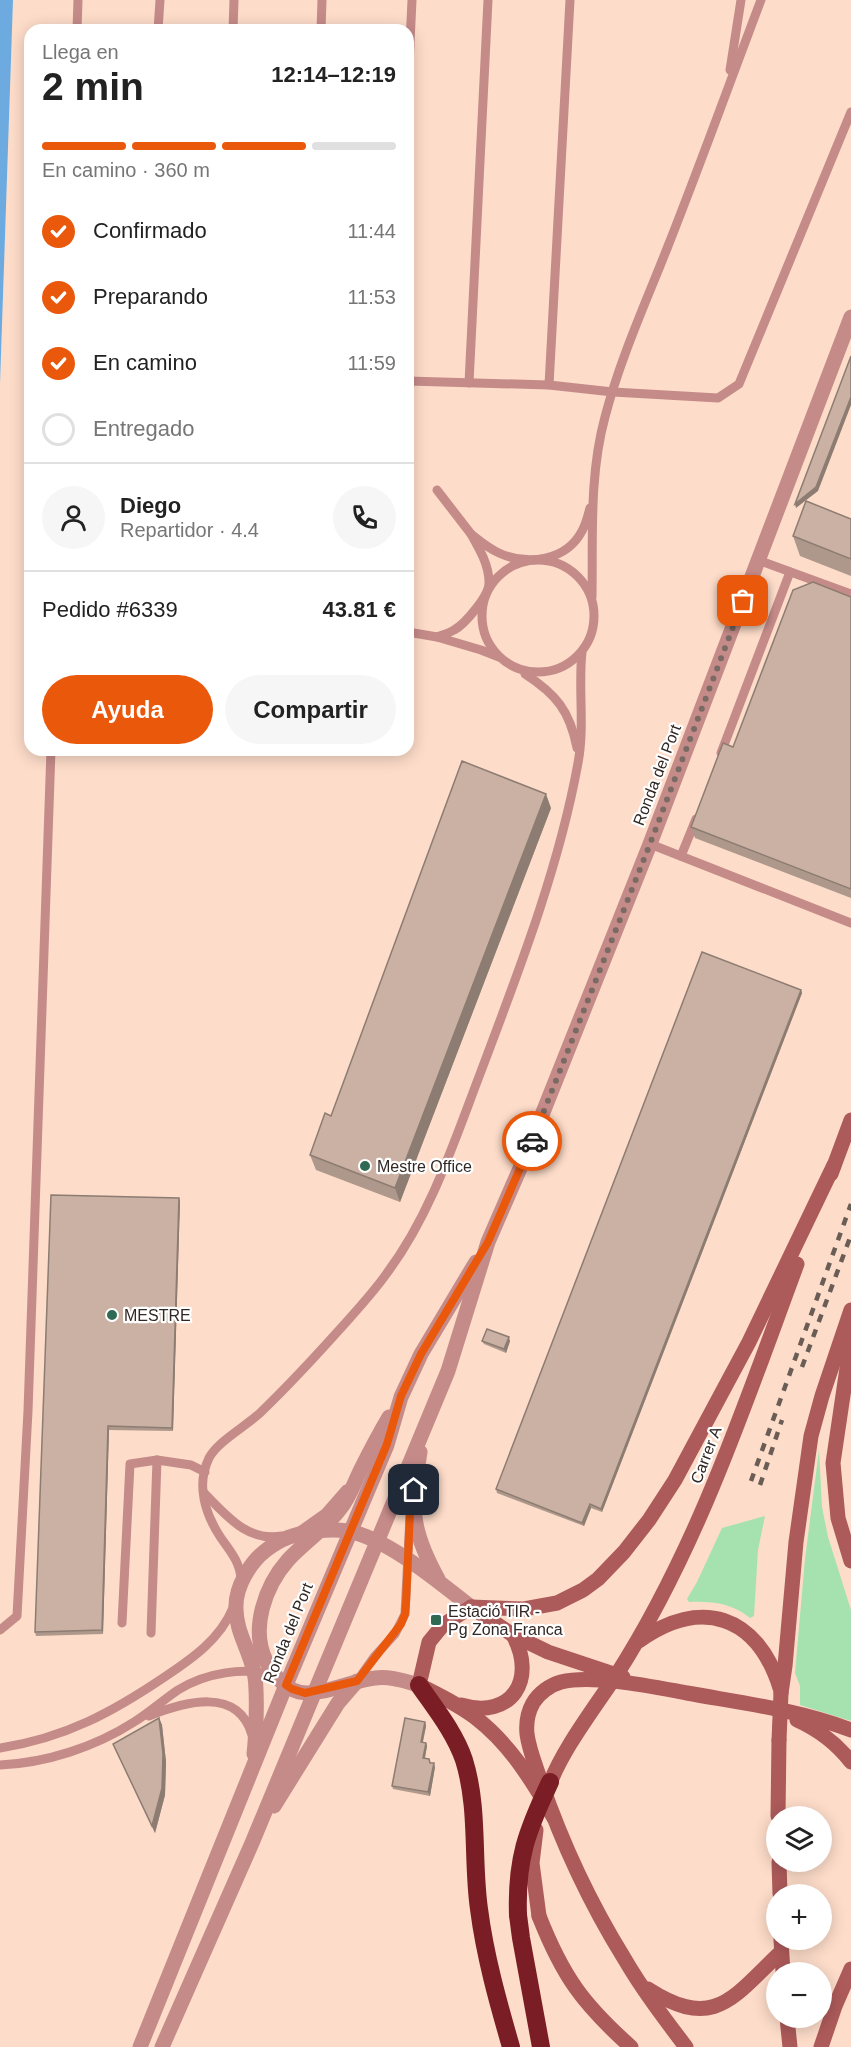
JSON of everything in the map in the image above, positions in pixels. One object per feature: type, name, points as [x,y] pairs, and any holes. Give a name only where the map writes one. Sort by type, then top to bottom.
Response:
[{"type":"highway","points":[[419,1685],[455,1740],[468,1776],[472,1798],[478,1908],[493,1983],[511,2047]]},
{"type":"highway","points":[[541,2047],[521,1938],[517,1890],[519,1864],[533,1818],[550,1782]]},
{"type":"main road","name":"Carrer A","points":[[631,2047],[591,2009],[575,1989],[551,1946],[539,1916],[532,1863],[534,1835],[550,1782],[636,1643],[700,1518],[719,1473],[851,1120]]},
{"type":"main road","points":[[554,1818],[511,1752],[477,1718],[419,1685],[425,1653],[435,1633],[442,1625],[471,1607],[524,1609],[557,1603],[577,1594],[598,1579],[624,1552],[649,1520],[680,1470],[749,1342],[834,1166]]},
{"type":"main road","points":[[778,1806],[781,1693],[795,1542],[811,1436],[851,1310]]},
{"type":"main road","points":[[851,1341],[833,1464],[838,1518],[851,1561]]},
{"type":"main road","points":[[471,1607],[513,1635],[548,1652],[648,1686]]},
{"type":"main road","points":[[636,1643],[657,1628],[689,1618],[712,1617],[722,1620],[743,1631],[761,1648],[768,1658],[781,1693]]},
{"type":"main road","points":[[455,1704],[474,1709],[485,1709],[506,1702],[513,1696],[522,1678],[523,1668],[520,1649],[513,1635]]},
{"type":"main road","points":[[686,2047],[640,1984],[605,1926],[554,1818],[529,1747],[527,1733],[533,1703],[539,1694],[549,1687],[561,1682],[588,1680],[648,1686],[773,1709],[851,1730]]},
{"type":"main road","points":[[773,1709],[807,1724],[843,1752],[851,1762]]},
{"type":"main road","points":[[640,1984],[679,2006],[689,2009],[711,2008],[731,2000],[777,1950]]},
{"type":"main road","points":[[821,2047],[851,1969]]},
{"type":"main road","points":[[788,2028],[790,2047]]},
{"type":"street","name":"Ronda del Port","points":[[162,2047],[252,1843],[448,1371],[488,1242],[528,1150],[650,844],[851,317]]},
{"type":"street","name":"Ronda del Port","points":[[140,2047],[245,1786],[281,1680],[350,1531],[387,1444],[401,1396],[421,1354],[488,1242]]},
{"type":"street","points":[[401,1396],[349,1496],[322,1531],[285,1563],[276,1576],[266,1596],[261,1617],[260,1638],[264,1655],[281,1680],[298,1691],[314,1692],[357,1681],[388,1677],[419,1685]]},
{"type":"street","points":[[423,1429],[414,1490],[414,1510],[420,1543],[441,1584]]},
{"type":"street","points":[[245,1786],[255,1743],[255,1672],[237,1623],[235,1603],[246,1573],[276,1542],[294,1534],[350,1531],[376,1541],[409,1560],[471,1607]]},
{"type":"street","points":[[252,1843],[338,1703],[357,1681]]},
{"type":"lane","points":[[77,24],[78,0]]},
{"type":"lane","points":[[158,24],[159,0]]},
{"type":"lane","points":[[233,24],[234,0]]},
{"type":"lane","points":[[321,24],[322,0]]},
{"type":"lane","points":[[411,24],[412,0]]},
{"type":"lane","points":[[469,382],[488,0]]},
{"type":"lane","points":[[549,385],[570,0]]},
{"type":"lane","points":[[723,101],[741,0]]},
{"type":"lane","points":[[514,668],[532,673],[551,672],[568,665],[582,652],[592,636],[596,616],[592,597],[593,500],[598,451],[605,417],[624,359],[760,0]]},
{"type":"lane","points":[[414,381],[549,385],[613,392],[718,398],[739,384],[851,112]]},
{"type":"lane","points":[[437,490],[471,534],[482,555],[489,581],[482,606],[482,625],[488,642],[499,657]]},
{"type":"lane","points":[[436,637],[454,630],[464,622],[500,574],[516,564],[550,558],[571,545],[582,531],[593,500]]},
{"type":"lane","points":[[471,534],[488,548],[501,554],[516,558],[552,561],[570,568],[583,581],[592,597]]},
{"type":"lane","points":[[758,560],[851,594]]},
{"type":"lane","points":[[719,758],[790,572]]},
{"type":"lane","points":[[414,633],[436,637],[499,657],[545,687],[559,702],[568,717],[577,747],[578,765]]},
{"type":"lane","points":[[241,1584],[238,1562],[211,1522],[202,1491],[209,1459],[215,1449],[257,1416],[296,1378],[371,1294],[412,1239],[437,1187],[504,1010],[551,875],[578,765],[581,720],[579,678],[582,652]]},
{"type":"lane","points":[[0,1630],[17,1616],[28,1411],[51,756]]},
{"type":"lane","points":[[681,856],[698,812]]},
{"type":"lane","points":[[650,844],[851,923]]},
{"type":"lane","points":[[122,1623],[130,1464],[157,1460],[191,1465],[205,1472]]},
{"type":"lane","points":[[151,1633],[157,1460]]},
{"type":"lane","points":[[202,1491],[240,1528],[265,1537],[294,1534],[315,1521],[333,1505],[360,1471]]},
{"type":"lane","points":[[357,1681],[401,1624],[405,1614],[410,1512],[414,1490]]},
{"type":"lane","points":[[0,1748],[26,1743],[74,1728],[99,1718],[132,1699],[190,1660],[208,1645],[225,1624],[235,1603]]},
{"type":"lane","points":[[134,1722],[193,1682],[211,1676],[255,1672],[281,1680]]},
{"type":"lane","points":[[0,1772],[72,1751],[134,1722],[181,1705],[213,1702],[234,1708],[243,1714],[255,1743]]},
{"type":"lane","points":[[0,1765],[26,1764]]},
{"type":"shaded area","points":[[13,0],[851,0],[851,2047],[0,2047],[0,384]]},
{"type":"green space","points":[[819,1450],[822,1507],[828,1537],[851,1610],[851,1721],[800,1705],[800,1686],[795,1673],[805,1559]]},
{"type":"green space","points":[[765,1516],[758,1550],[754,1616],[750,1618],[736,1609],[721,1604],[689,1602],[687,1599],[722,1528]]},
{"type":"water","points":[[0,0],[13,0],[0,384]]},
{"type":"building","points":[[851,356],[851,397],[816,487],[795,504]]},
{"type":"building","points":[[806,501],[851,519],[851,559],[793,536]]},
{"type":"building","points":[[813,582],[851,597],[851,889],[691,827],[723,743],[733,747],[793,590]]},
{"type":"building","points":[[462,761],[546,794],[395,1188],[310,1155],[325,1113],[331,1116]]},
{"type":"building","points":[[702,952],[801,990],[601,1509],[590,1504],[582,1523],[496,1489]]},
{"type":"building","name":"MESTRE","points":[[51,1195],[179,1198],[172,1428],[108,1426],[102,1630],[35,1632]]},
{"type":"building","points":[[487,1329],[509,1337],[504,1349],[482,1341]]},
{"type":"building","points":[[159,1718],[163,1754],[162,1788],[152,1826],[113,1744]]},
{"type":"building","points":[[405,1718],[425,1722],[421,1742],[426,1743],[423,1758],[434,1763],[428,1792],[392,1786]]},
{"type":"railway","points":[[751,1481],[851,1204]]},
{"type":"railway","points":[[802,1367],[851,1235]]},
{"type":"railway","points":[[760,1485],[782,1420]]},
{"type":"way so far","points":[[532,1141],[650,844],[743,601]]},
{"type":"place","name":"Mestre Office","points":[[365,1166]]},
{"type":"place","name":"MESTRE","points":[[112,1315]]},
{"type":"place","name":"Estació TIR - Pg Zona Franca","points":[[436,1620]]},
{"type":"route","points":[[414,1490],[410,1512],[405,1614],[395,1634],[374,1657],[357,1681],[314,1692],[305,1693],[292,1689],[286,1685],[387,1444],[401,1396],[421,1354],[488,1242],[532,1141]]}]
